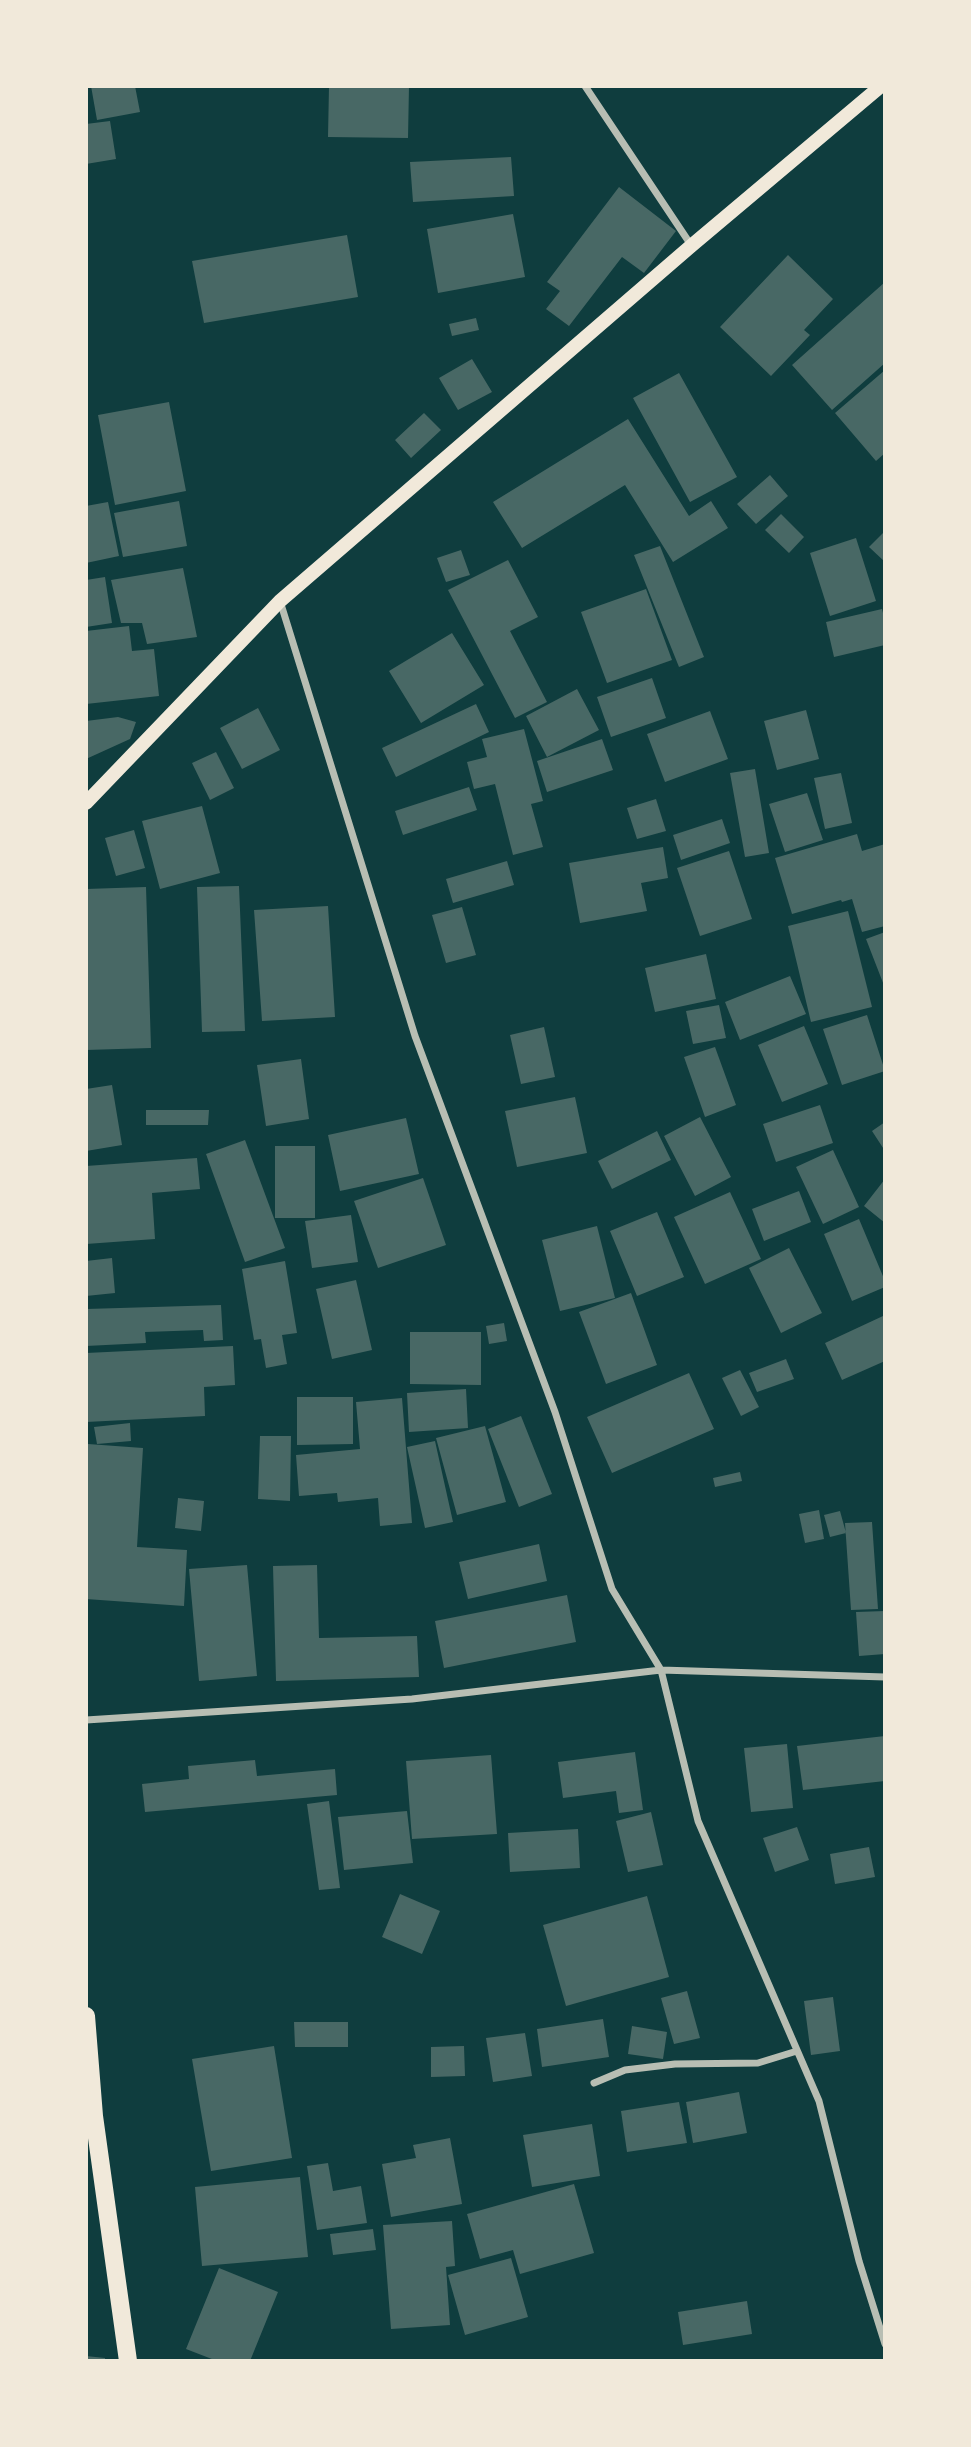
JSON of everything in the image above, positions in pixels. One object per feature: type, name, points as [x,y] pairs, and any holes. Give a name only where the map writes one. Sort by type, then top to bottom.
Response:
[{"type":"main road","points":[[86,803],[280,601],[691,246],[881,86]]},
{"type":"main road","points":[[86,2016],[94,2116],[128,2361]]},
{"type":"main road","points":[[86,2148],[94,2116]]},
{"type":"street","points":[[585,86],[691,246]]},
{"type":"street","points":[[280,601],[415,1036],[555,1412],[612,1588],[661,1671],[698,1821],[819,2101],[859,2261],[885,2344]]},
{"type":"street","points":[[86,1720],[412,1699],[661,1671],[885,1677]]},
{"type":"street","points":[[594,2082],[625,2070],[675,2064],[758,2063],[797,2051]]},
{"type":"building","points":[[91,86],[135,86],[140,112],[97,120]]},
{"type":"building","points":[[329,86],[409,86],[408,138],[328,137]]},
{"type":"building","points":[[110,121],[116,159],[86,164],[86,124]]},
{"type":"building","points":[[511,157],[514,196],[413,202],[410,162]]},
{"type":"building","points":[[619,187],[676,231],[644,273],[622,257],[569,326],[546,309],[560,291],[547,282]]},
{"type":"building","points":[[513,214],[525,277],[438,293],[427,229]]},
{"type":"building","points":[[347,235],[358,297],[204,323],[192,261]]},
{"type":"building","points":[[788,255],[833,299],[804,330],[810,335],[771,376],[720,327]]},
{"type":"building","points":[[885,282],[885,363],[832,410],[792,365]]},
{"type":"building","points":[[476,318],[479,330],[452,336],[449,324]]},
{"type":"building","points":[[472,359],[492,392],[458,410],[439,378]]},
{"type":"building","points":[[885,370],[885,453],[876,461],[835,413]]},
{"type":"building","points":[[679,373],[737,477],[690,502],[633,398]]},
{"type":"building","points":[[169,402],[186,491],[115,505],[98,415]]},
{"type":"building","points":[[424,413],[441,430],[411,458],[395,440]]},
{"type":"building","points":[[628,419],[689,516],[711,501],[728,528],[673,562],[625,485],[522,548],[493,502]]},
{"type":"building","points":[[770,475],[788,496],[756,524],[737,504]]},
{"type":"building","points":[[179,501],[187,546],[123,557],[114,513]]},
{"type":"building","points":[[108,502],[119,556],[86,563],[86,506]]},
{"type":"building","points":[[781,514],[804,537],[789,553],[765,530]]},
{"type":"building","points":[[885,531],[885,562],[869,547]]},
{"type":"building","points":[[856,538],[876,601],[830,616],[810,553]]},
{"type":"building","points":[[660,546],[704,657],[679,667],[634,555]]},
{"type":"building","points":[[461,550],[470,575],[446,582],[437,558]]},
{"type":"building","points":[[508,560],[538,617],[510,631],[547,702],[515,718],[448,590]]},
{"type":"building","points":[[183,568],[197,637],[147,644],[142,623],[121,623],[111,580]]},
{"type":"building","points":[[105,577],[112,623],[86,627],[86,580]]},
{"type":"building","points":[[646,589],[672,660],[607,683],[581,612]]},
{"type":"building","points":[[882,609],[885,645],[834,657],[826,622]]},
{"type":"building","points":[[129,626],[132,651],[154,649],[159,696],[86,704],[86,631]]},
{"type":"building","points":[[452,633],[484,685],[421,723],[389,671]]},
{"type":"building","points":[[652,678],[666,718],[611,737],[597,697]]},
{"type":"building","points":[[577,689],[599,730],[547,757],[526,716]]},
{"type":"building","points":[[476,704],[489,732],[396,777],[382,748]]},
{"type":"building","points":[[258,708],[280,750],[242,769],[220,728]]},
{"type":"building","points":[[806,710],[819,759],[777,770],[764,721]]},
{"type":"building","points":[[710,711],[728,759],[665,782],[647,734]]},
{"type":"building","points":[[118,717],[136,722],[130,739],[86,759],[86,721]]},
{"type":"building","points":[[524,729],[543,801],[531,804],[543,847],[513,855],[495,784],[474,789],[467,762],[487,757],[482,739]]},
{"type":"building","points":[[602,739],[613,770],[547,792],[537,761]]},
{"type":"building","points":[[216,752],[234,788],[210,800],[192,763]]},
{"type":"building","points":[[755,769],[769,853],[745,857],[730,773]]},
{"type":"building","points":[[841,773],[852,823],[825,829],[814,778]]},
{"type":"building","points":[[469,787],[477,810],[403,835],[395,811]]},
{"type":"building","points":[[807,793],[823,840],[785,852],[769,804]]},
{"type":"building","points":[[656,799],[666,831],[637,839],[627,808]]},
{"type":"building","points":[[202,806],[220,873],[160,889],[142,821]]},
{"type":"building","points":[[722,819],[730,843],[681,860],[673,835]]},
{"type":"building","points":[[134,830],[145,868],[116,876],[105,838]]},
{"type":"building","points":[[857,834],[862,851],[885,844],[885,926],[862,932],[852,899],[792,914],[775,858]]},
{"type":"building","points":[[663,847],[668,878],[641,883],[647,911],[580,923],[569,863]]},
{"type":"building","points":[[729,851],[752,919],[700,936],[677,868]]},
{"type":"building","points":[[507,861],[514,885],[453,903],[446,879]]},
{"type":"building","points":[[239,886],[245,1031],[202,1032],[197,887]]},
{"type":"building","points":[[146,887],[151,1048],[86,1050],[86,889]]},
{"type":"building","points":[[328,906],[335,1017],[262,1021],[254,910]]},
{"type":"building","points":[[462,907],[476,955],[446,963],[432,915]]},
{"type":"building","points":[[848,911],[872,1007],[811,1022],[788,926]]},
{"type":"building","points":[[885,932],[885,988],[866,939]]},
{"type":"building","points":[[706,954],[716,999],[655,1012],[645,968]]},
{"type":"building","points":[[790,976],[806,1014],[740,1040],[725,1002]]},
{"type":"building","points":[[719,1005],[726,1038],[693,1044],[686,1011]]},
{"type":"building","points":[[867,1015],[885,1071],[842,1085],[823,1029]]},
{"type":"building","points":[[804,1026],[828,1084],[782,1102],[758,1045]]},
{"type":"building","points":[[544,1027],[555,1077],[521,1084],[510,1035]]},
{"type":"building","points":[[715,1047],[736,1105],[705,1117],[684,1057]]},
{"type":"building","points":[[301,1059],[309,1119],[266,1126],[257,1065]]},
{"type":"building","points":[[112,1085],[122,1145],[86,1151],[86,1089]]},
{"type":"building","points":[[575,1097],[587,1153],[517,1167],[505,1111]]},
{"type":"building","points":[[820,1105],[833,1143],[776,1162],[763,1124]]},
{"type":"building","points":[[146,1110],[209,1110],[208,1125],[146,1125]]},
{"type":"building","points":[[700,1117],[731,1177],[695,1196],[664,1136]]},
{"type":"building","points":[[406,1118],[419,1174],[340,1191],[328,1135]]},
{"type":"building","points":[[885,1122],[885,1151],[872,1131]]},
{"type":"building","points":[[657,1131],[671,1160],[612,1189],[598,1161]]},
{"type":"building","points":[[245,1140],[285,1248],[245,1262],[206,1154]]},
{"type":"building","points":[[275,1146],[315,1146],[315,1218],[275,1218]]},
{"type":"building","points":[[833,1150],[859,1207],[823,1224],[796,1167]]},
{"type":"building","points":[[197,1158],[200,1189],[152,1193],[155,1239],[86,1244],[86,1166]]},
{"type":"building","points":[[423,1178],[446,1245],[378,1268],[354,1201]]},
{"type":"building","points":[[885,1179],[885,1223],[864,1206]]},
{"type":"building","points":[[799,1191],[811,1222],[764,1241],[752,1209]]},
{"type":"building","points":[[730,1192],[761,1259],[705,1284],[674,1217]]},
{"type":"building","points":[[657,1212],[684,1277],[637,1296],[610,1231]]},
{"type":"building","points":[[351,1215],[358,1262],[312,1268],[305,1221]]},
{"type":"building","points":[[859,1219],[885,1281],[885,1287],[852,1301],[824,1234]]},
{"type":"building","points":[[597,1226],[615,1298],[560,1311],[542,1240]]},
{"type":"building","points":[[789,1248],[822,1313],[781,1333],[749,1268]]},
{"type":"building","points":[[112,1258],[115,1293],[86,1296],[86,1261]]},
{"type":"building","points":[[285,1261],[297,1333],[282,1335],[287,1364],[266,1368],[261,1339],[254,1340],[242,1269]]},
{"type":"building","points":[[356,1280],[372,1350],[332,1359],[316,1289]]},
{"type":"building","points":[[631,1293],[657,1365],[606,1384],[579,1312]]},
{"type":"building","points":[[221,1305],[223,1340],[204,1341],[203,1330],[145,1332],[146,1343],[86,1346],[86,1309]]},
{"type":"building","points":[[883,1316],[885,1361],[842,1380],[825,1343]]},
{"type":"building","points":[[504,1323],[507,1341],[489,1344],[486,1326]]},
{"type":"building","points":[[410,1332],[481,1332],[481,1385],[410,1384]]},
{"type":"building","points":[[233,1346],[235,1385],[204,1387],[205,1416],[86,1422],[86,1353]]},
{"type":"building","points":[[786,1359],[794,1379],[757,1392],[749,1373]]},
{"type":"building","points":[[740,1370],[759,1407],[741,1416],[722,1378]]},
{"type":"building","points":[[689,1373],[714,1429],[612,1473],[587,1417]]},
{"type":"building","points":[[466,1389],[468,1428],[409,1432],[407,1393]]},
{"type":"building","points":[[297,1397],[353,1397],[353,1444],[297,1445]]},
{"type":"building","points":[[402,1398],[412,1523],[380,1526],[378,1498],[338,1502],[337,1493],[299,1496],[296,1455],[360,1449],[356,1402]]},
{"type":"building","points":[[521,1416],[552,1494],[519,1507],[488,1429]]},
{"type":"building","points":[[130,1423],[131,1441],[97,1444],[94,1427]]},
{"type":"building","points":[[485,1426],[506,1502],[457,1515],[436,1438]]},
{"type":"building","points":[[260,1436],[291,1436],[290,1501],[258,1499]]},
{"type":"building","points":[[435,1441],[453,1522],[425,1528],[407,1447]]},
{"type":"building","points":[[88,1444],[143,1448],[137,1547],[187,1550],[184,1606],[86,1599]]},
{"type":"building","points":[[740,1472],[742,1481],[715,1487],[713,1478]]},
{"type":"building","points":[[178,1498],[204,1501],[201,1531],[175,1528]]},
{"type":"building","points":[[819,1510],[824,1539],[805,1543],[799,1514]]},
{"type":"building","points":[[840,1511],[846,1533],[830,1537],[824,1515]]},
{"type":"building","points":[[872,1522],[878,1609],[851,1610],[845,1523]]},
{"type":"building","points":[[539,1544],[547,1581],[468,1599],[459,1562]]},
{"type":"building","points":[[247,1565],[257,1676],[199,1681],[189,1569]]},
{"type":"building","points":[[317,1565],[319,1638],[417,1636],[419,1677],[276,1681],[273,1566]]},
{"type":"building","points":[[567,1595],[576,1642],[444,1668],[435,1621]]},
{"type":"building","points":[[885,1611],[885,1654],[859,1656],[856,1612]]},
{"type":"building","points":[[885,1736],[885,1781],[803,1790],[797,1746]]},
{"type":"building","points":[[787,1744],[793,1808],[751,1812],[744,1748]]},
{"type":"building","points":[[635,1752],[643,1810],[619,1813],[616,1791],[563,1798],[558,1762]]},
{"type":"building","points":[[491,1755],[497,1834],[412,1839],[406,1761]]},
{"type":"building","points":[[255,1760],[257,1776],[335,1769],[337,1795],[145,1812],[142,1784],[189,1779],[188,1766]]},
{"type":"building","points":[[329,1801],[340,1888],[319,1890],[307,1804]]},
{"type":"building","points":[[407,1811],[413,1863],[344,1870],[338,1817]]},
{"type":"building","points":[[651,1812],[663,1865],[628,1872],[616,1821]]},
{"type":"building","points":[[797,1827],[809,1860],[775,1872],[763,1838]]},
{"type":"building","points":[[578,1829],[580,1868],[510,1872],[508,1833]]},
{"type":"building","points":[[869,1847],[875,1877],[835,1884],[830,1854]]},
{"type":"building","points":[[400,1894],[440,1911],[422,1954],[382,1937]]},
{"type":"building","points":[[647,1896],[669,1977],[566,2006],[543,1925]]},
{"type":"building","points":[[687,1991],[700,2038],[674,2044],[661,1998]]},
{"type":"building","points":[[833,1997],[840,2051],[811,2055],[804,2001]]},
{"type":"building","points":[[603,2019],[609,2057],[542,2067],[537,2029]]},
{"type":"building","points":[[294,2022],[348,2022],[348,2047],[295,2047]]},
{"type":"building","points":[[632,2026],[667,2032],[663,2059],[628,2054]]},
{"type":"building","points":[[525,2033],[532,2076],[493,2082],[486,2038]]},
{"type":"building","points":[[274,2046],[292,2158],[211,2171],[192,2059]]},
{"type":"building","points":[[464,2046],[465,2076],[431,2077],[431,2047]]},
{"type":"building","points":[[739,2092],[747,2133],[693,2143],[686,2102]]},
{"type":"building","points":[[679,2102],[687,2143],[627,2152],[621,2111]]},
{"type":"building","points":[[592,2124],[600,2176],[532,2187],[523,2135]]},
{"type":"building","points":[[450,2138],[462,2204],[391,2217],[382,2164],[416,2158],[413,2145]]},
{"type":"building","points":[[328,2163],[333,2191],[361,2186],[367,2223],[317,2230],[307,2166]]},
{"type":"building","points":[[300,2177],[308,2257],[202,2266],[195,2187]]},
{"type":"building","points":[[574,2184],[594,2253],[520,2274],[513,2250],[480,2259],[467,2214]]},
{"type":"building","points":[[452,2221],[455,2266],[446,2267],[450,2325],[391,2329],[383,2225]]},
{"type":"building","points":[[373,2229],[376,2250],[333,2255],[330,2234]]},
{"type":"building","points":[[511,2258],[528,2317],[465,2335],[448,2275]]},
{"type":"building","points":[[219,2268],[278,2292],[250,2361],[217,2361],[186,2349]]},
{"type":"building","points":[[747,2301],[752,2334],[683,2345],[678,2312]]},
{"type":"building","points":[[86,2356],[105,2358],[105,2361],[86,2361]]}]
